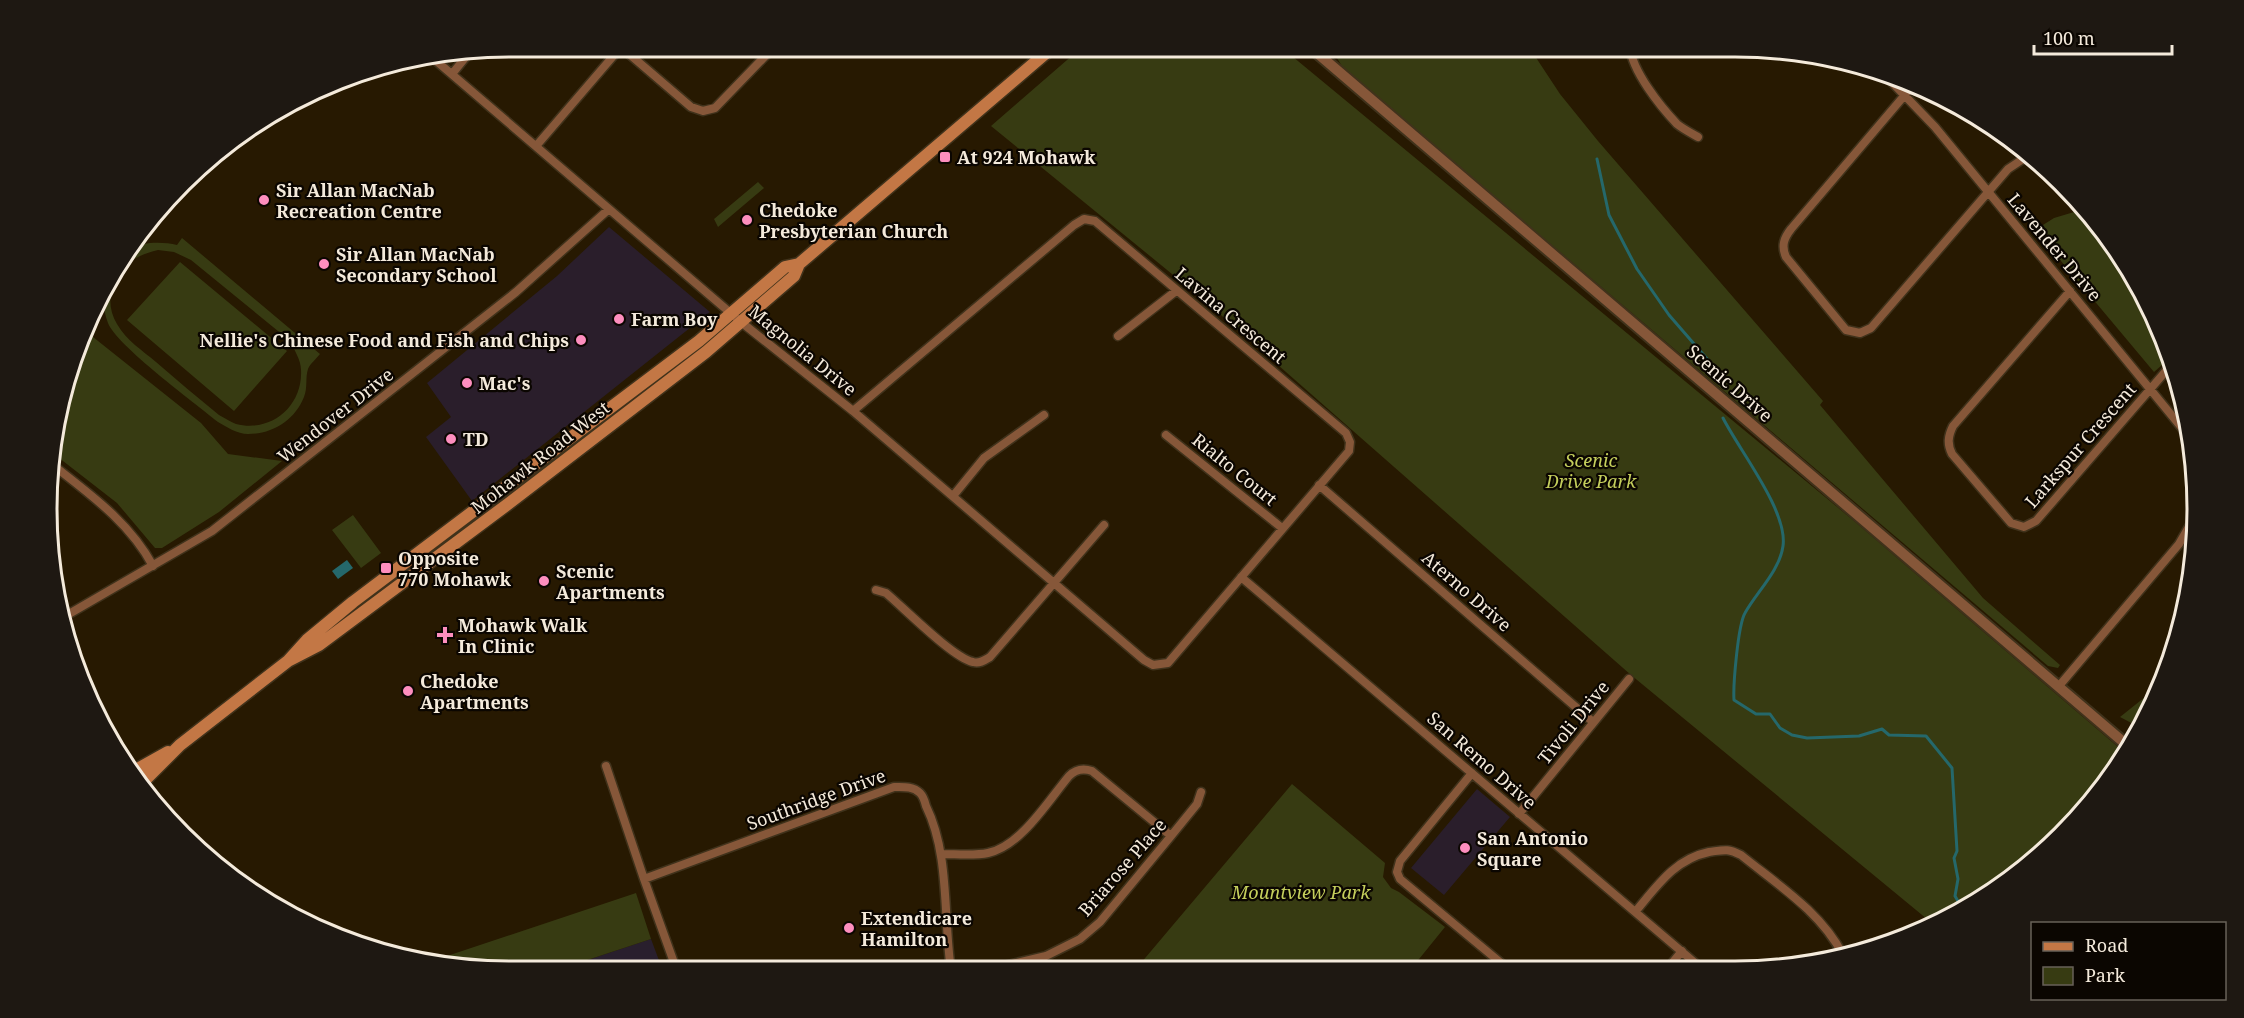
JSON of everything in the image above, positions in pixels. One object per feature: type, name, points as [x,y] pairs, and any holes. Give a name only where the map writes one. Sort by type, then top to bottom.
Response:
[{"type":"main road","name":"Mohawk Road West","points":[[288,661],[319,645],[706,352],[736,317],[785,267],[799,264],[1040,57]]},
{"type":"main road","name":"Mohawk Road West","points":[[146,779],[180,745],[288,661],[307,640],[353,602],[699,341],[736,317]]},
{"type":"main road","points":[[508,504],[515,479]]},
{"type":"main road","name":"Mohawk Road West","points":[[139,768],[180,745]]},
{"type":"street","points":[[537,145],[612,57]]},
{"type":"street","points":[[633,57],[691,107],[703,111],[715,108],[764,57]]},
{"type":"street","name":"Scenic Drive","points":[[1327,57],[2122,741]]},
{"type":"street","points":[[1632,57],[1643,80],[1678,125],[1698,137]]},
{"type":"street","points":[[452,74],[464,60]]},
{"type":"street","name":"Magnolia Drive","points":[[439,63],[736,317],[853,411],[1144,660],[1153,665]]},
{"type":"street","name":"Lavender Drive","points":[[1899,88],[2178,424]]},
{"type":"street","points":[[1908,91],[1791,228],[1782,250],[1840,324],[1853,333],[1860,333],[1871,328],[2008,169],[2022,160]]},
{"type":"street","name":"Wendover Drive","points":[[69,614],[212,531],[516,292],[609,209]]},
{"type":"street","name":"Lavina Crescent","points":[[853,411],[1084,219],[1095,221],[1346,433],[1350,442],[1349,451],[1168,663],[1153,665]]},
{"type":"street","points":[[1118,336],[1176,291]]},
{"type":"street","name":"Larkspur Crescent","points":[[2070,291],[1951,430],[1950,448],[1980,487],[2011,523],[2024,527],[2031,526],[2150,389]]},
{"type":"street","points":[[2150,389],[2165,371]]},
{"type":"street","points":[[953,496],[984,458],[1044,415]]},
{"type":"street","name":"Rialto Court","points":[[1166,435],[1282,528]]},
{"type":"street","points":[[59,470],[117,517],[140,545],[153,566]]},
{"type":"street","name":"Aterno Drive","points":[[1319,485],[1593,722]]},
{"type":"street","points":[[876,590],[886,593],[955,653],[972,662],[980,663],[990,657],[1104,525]]},
{"type":"street","points":[[2059,686],[2179,544],[2186,531]]},
{"type":"street","name":"San Remo Drive","points":[[1241,577],[1693,961]]},
{"type":"street","name":"Tivoli Drive","points":[[1520,814],[1629,679]]},
{"type":"street","points":[[606,766],[673,961]]},
{"type":"street","points":[[941,854],[987,853],[1015,840],[1069,776],[1074,771],[1085,769],[1092,771],[1171,836]]},
{"type":"street","points":[[1472,773],[1400,861],[1397,872],[1400,879],[1499,961]]},
{"type":"street","name":"Southridge Drive","points":[[644,879],[894,788],[909,787],[921,794],[933,820],[941,854],[946,941],[949,961]]},
{"type":"street","name":"Briarose Place","points":[[1025,961],[1046,956],[1080,939],[1100,922],[1197,804],[1201,792]]},
{"type":"street","points":[[1636,911],[1668,873],[1682,863],[1695,855],[1728,849],[1741,855],[1808,909],[1834,936],[1840,948]]},
{"type":"street","points":[[1674,961],[1682,951]]},
{"type":"shaded area","points":[[609,227],[710,312],[472,501],[426,437],[451,417],[427,383],[557,276]]},
{"type":"shaded area","name":"San Antonio Square","points":[[1477,789],[1510,817],[1444,895],[1411,868]]},
{"type":"shaded area","points":[[651,939],[659,961],[584,961]]},
{"type":"green space","name":"Scenic Drive Park","points":[[1070,57],[1293,57],[1853,520],[2119,747],[2075,807],[2033,849],[1986,885],[1926,918],[1631,675],[1205,301],[991,126]]},
{"type":"green space","points":[[1536,57],[1560,94],[1598,141],[1823,401],[1820,405],[1983,598],[2060,665],[2058,668],[2048,666],[1560,252],[1423,139],[1343,68],[1337,58]]},
{"type":"green space","points":[[758,182],[764,188],[718,227],[714,219]]},
{"type":"green space","points":[[2075,212],[2111,258],[2153,336],[2163,364],[2154,372],[2035,230],[2054,218]]},
{"type":"green space","points":[[182,238],[320,354],[308,369],[305,393],[300,405],[282,424],[257,433],[236,432],[218,422],[176,389],[114,333],[108,323],[104,309],[110,298],[114,319],[125,335],[219,415],[236,424],[249,426],[272,420],[291,405],[297,395],[300,383],[300,362],[289,340],[191,260],[174,252],[158,250],[132,260],[143,244],[177,245]]},
{"type":"green space","points":[[180,262],[287,351],[234,411],[127,320]]},
{"type":"green space","points":[[91,336],[201,423],[228,454],[282,461],[219,512],[162,548],[155,548],[117,503],[60,459],[72,392]]},
{"type":"green space","points":[[353,515],[381,553],[361,568],[332,530]]},
{"type":"green space","points":[[2147,694],[2132,723],[2120,717]]},
{"type":"green space","name":"Mountview Park","points":[[1292,784],[1385,863],[1383,877],[1391,888],[1445,927],[1417,961],[1143,961]]},
{"type":"green space","points":[[636,893],[651,939],[584,961],[479,960],[446,956]]},
{"type":"water","points":[[347,560],[353,568],[338,579],[332,571]]},
{"type":"waterway","points":[[1597,159],[1609,215],[1637,269],[1669,315],[1708,360]]},
{"type":"waterway","points":[[1723,418],[1761,481],[1783,532],[1783,546],[1777,564],[1742,620],[1736,655],[1734,700],[1756,714],[1770,714],[1780,728],[1792,735],[1807,738],[1859,736],[1882,729],[1889,735],[1926,736],[1952,768],[1957,851],[1954,858],[1958,879],[1955,896],[1958,902]]},
{"type":"place","name":"At 924 Mohawk","points":[[945,157]]},
{"type":"place","name":"Sir Allan MacNab Recreation Centre","points":[[264,200]]},
{"type":"place","name":"Chedoke Presbyterian Church","points":[[747,220]]},
{"type":"place","name":"Sir Allan MacNab Secondary School","points":[[324,264]]},
{"type":"place","name":"Farm Boy","points":[[619,319]]},
{"type":"place","name":"Nellie's Chinese Food and Fish and Chips","points":[[581,340]]},
{"type":"place","name":"Mac's","points":[[467,383]]},
{"type":"place","name":"TD","points":[[451,439]]},
{"type":"place","name":"Opposite 770 Mohawk","points":[[386,568]]},
{"type":"place","name":"Scenic Apartments","points":[[544,581]]},
{"type":"place","name":"Mohawk Walk In Clinic","points":[[445,635]]},
{"type":"place","name":"Chedoke Apartments","points":[[408,691]]},
{"type":"place","name":"San Antonio Square","points":[[1465,848]]},
{"type":"place","name":"Extendicare Hamilton","points":[[849,928]]}]
